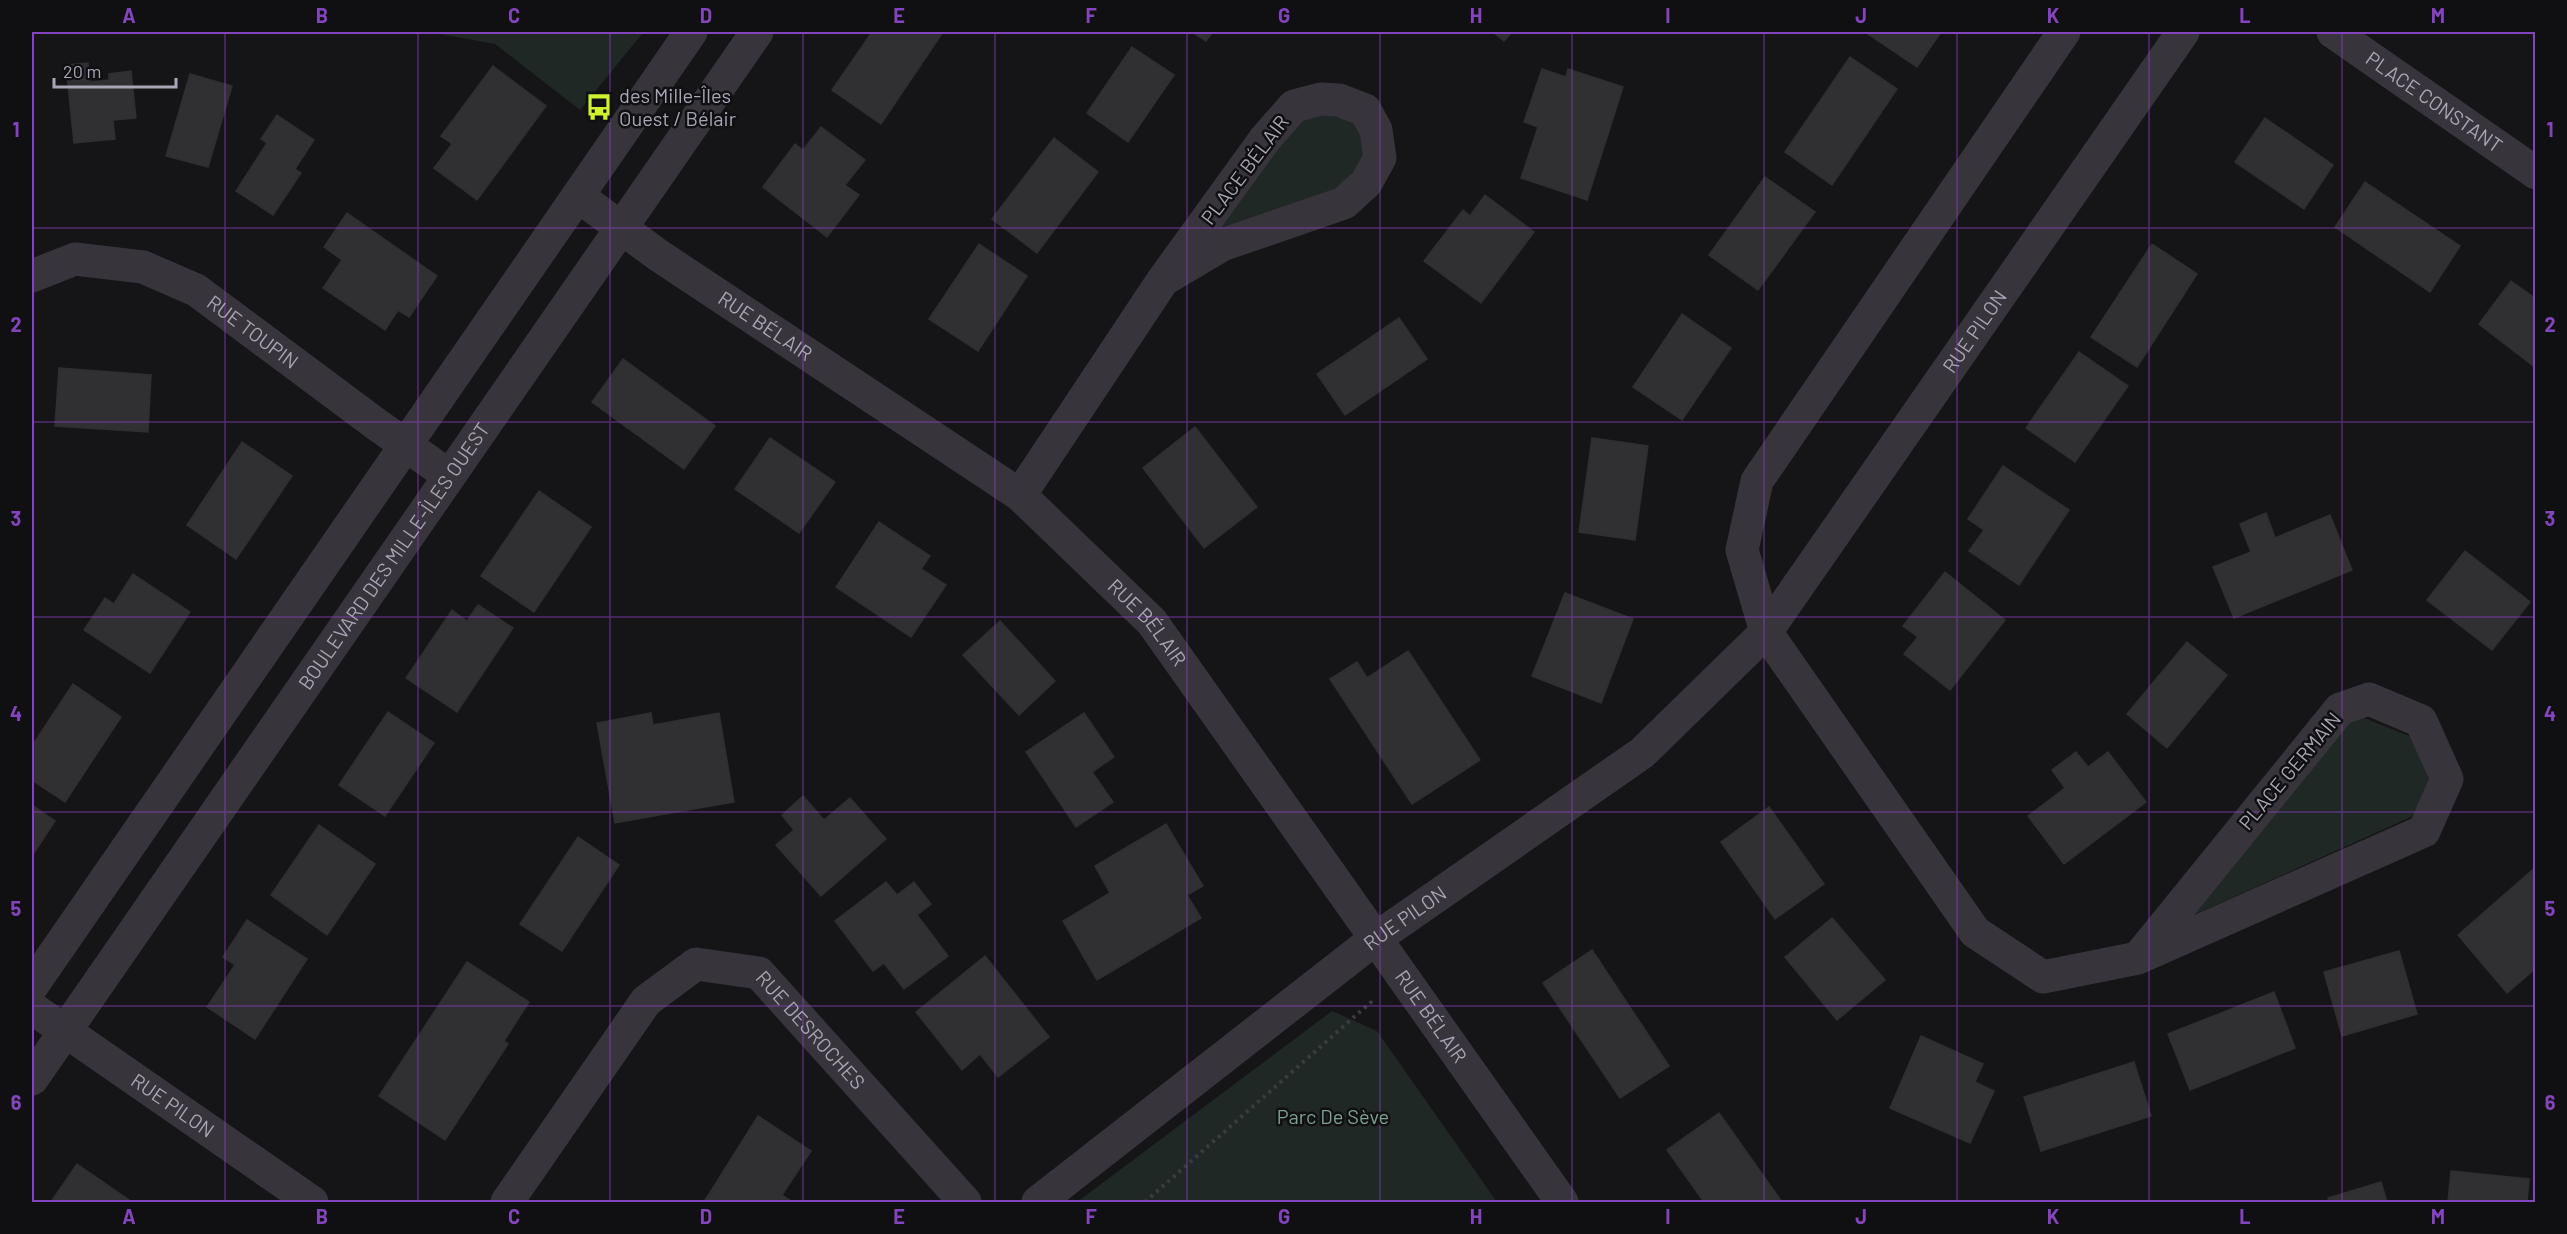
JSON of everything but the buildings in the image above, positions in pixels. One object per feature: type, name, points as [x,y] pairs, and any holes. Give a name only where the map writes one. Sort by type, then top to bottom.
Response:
[{"type":"street","points":[[32,986],[691,32]]},
{"type":"street","name":"BOULEVARD DES MILLE-ÎLES OUEST","points":[[32,1079],[448,475],[757,32]]},
{"type":"street","points":[[1766,632],[1742,550],[1757,481],[2064,32]]},
{"type":"street","name":"RUE PILON","points":[[1038,1203],[1375,939],[1642,753],[1766,632],[2183,32]]},
{"type":"street","name":"PLACE CONSTANT","points":[[2333,32],[2535,174]]},
{"type":"street","name":"PLACE BÉLAIR","points":[[1020,495],[1163,280],[1265,139],[1294,106],[1321,99],[1339,100],[1365,110],[1376,130],[1380,158],[1366,183],[1344,203],[1222,245],[1163,280]]},
{"type":"street","name":"RUE BÉLAIR","points":[[578,196],[621,228],[1020,495],[1152,622],[1562,1203]]},
{"type":"street","name":"RUE TOUPIN","points":[[32,276],[75,259],[143,267],[196,290],[448,475]]},
{"type":"street","name":"PLACE GERMAIN","points":[[1766,632],[1975,932],[2043,977],[2138,958],[2424,831],[2447,779],[2421,721],[2369,699],[2340,709],[2138,958]]},
{"type":"street","name":"RUE DESROCHES","points":[[507,1203],[646,1002],[696,964],[759,973],[965,1203]]},
{"type":"street","name":"RUE PILON","points":[[32,1008],[312,1203]]},
{"type":"path","points":[[1145,1203],[1371,1002],[1375,939]]},
{"type":"green space","points":[[428,32],[638,32],[642,34],[580,110],[495,44]]},
{"type":"green space","points":[[1330,113],[1358,123],[1368,157],[1338,194],[1192,253],[1245,184],[1306,117]]},
{"type":"green space","points":[[2364,718],[2412,737],[2431,785],[2411,817],[2189,917],[2348,722]]},
{"type":"green space","name":"Parc De Sève","points":[[1332,1011],[1377,1031],[1497,1202],[1077,1202]]},
{"type":"place","name":"des Mille-Îles Ouest / Bélair","points":[[599,107]]}]
